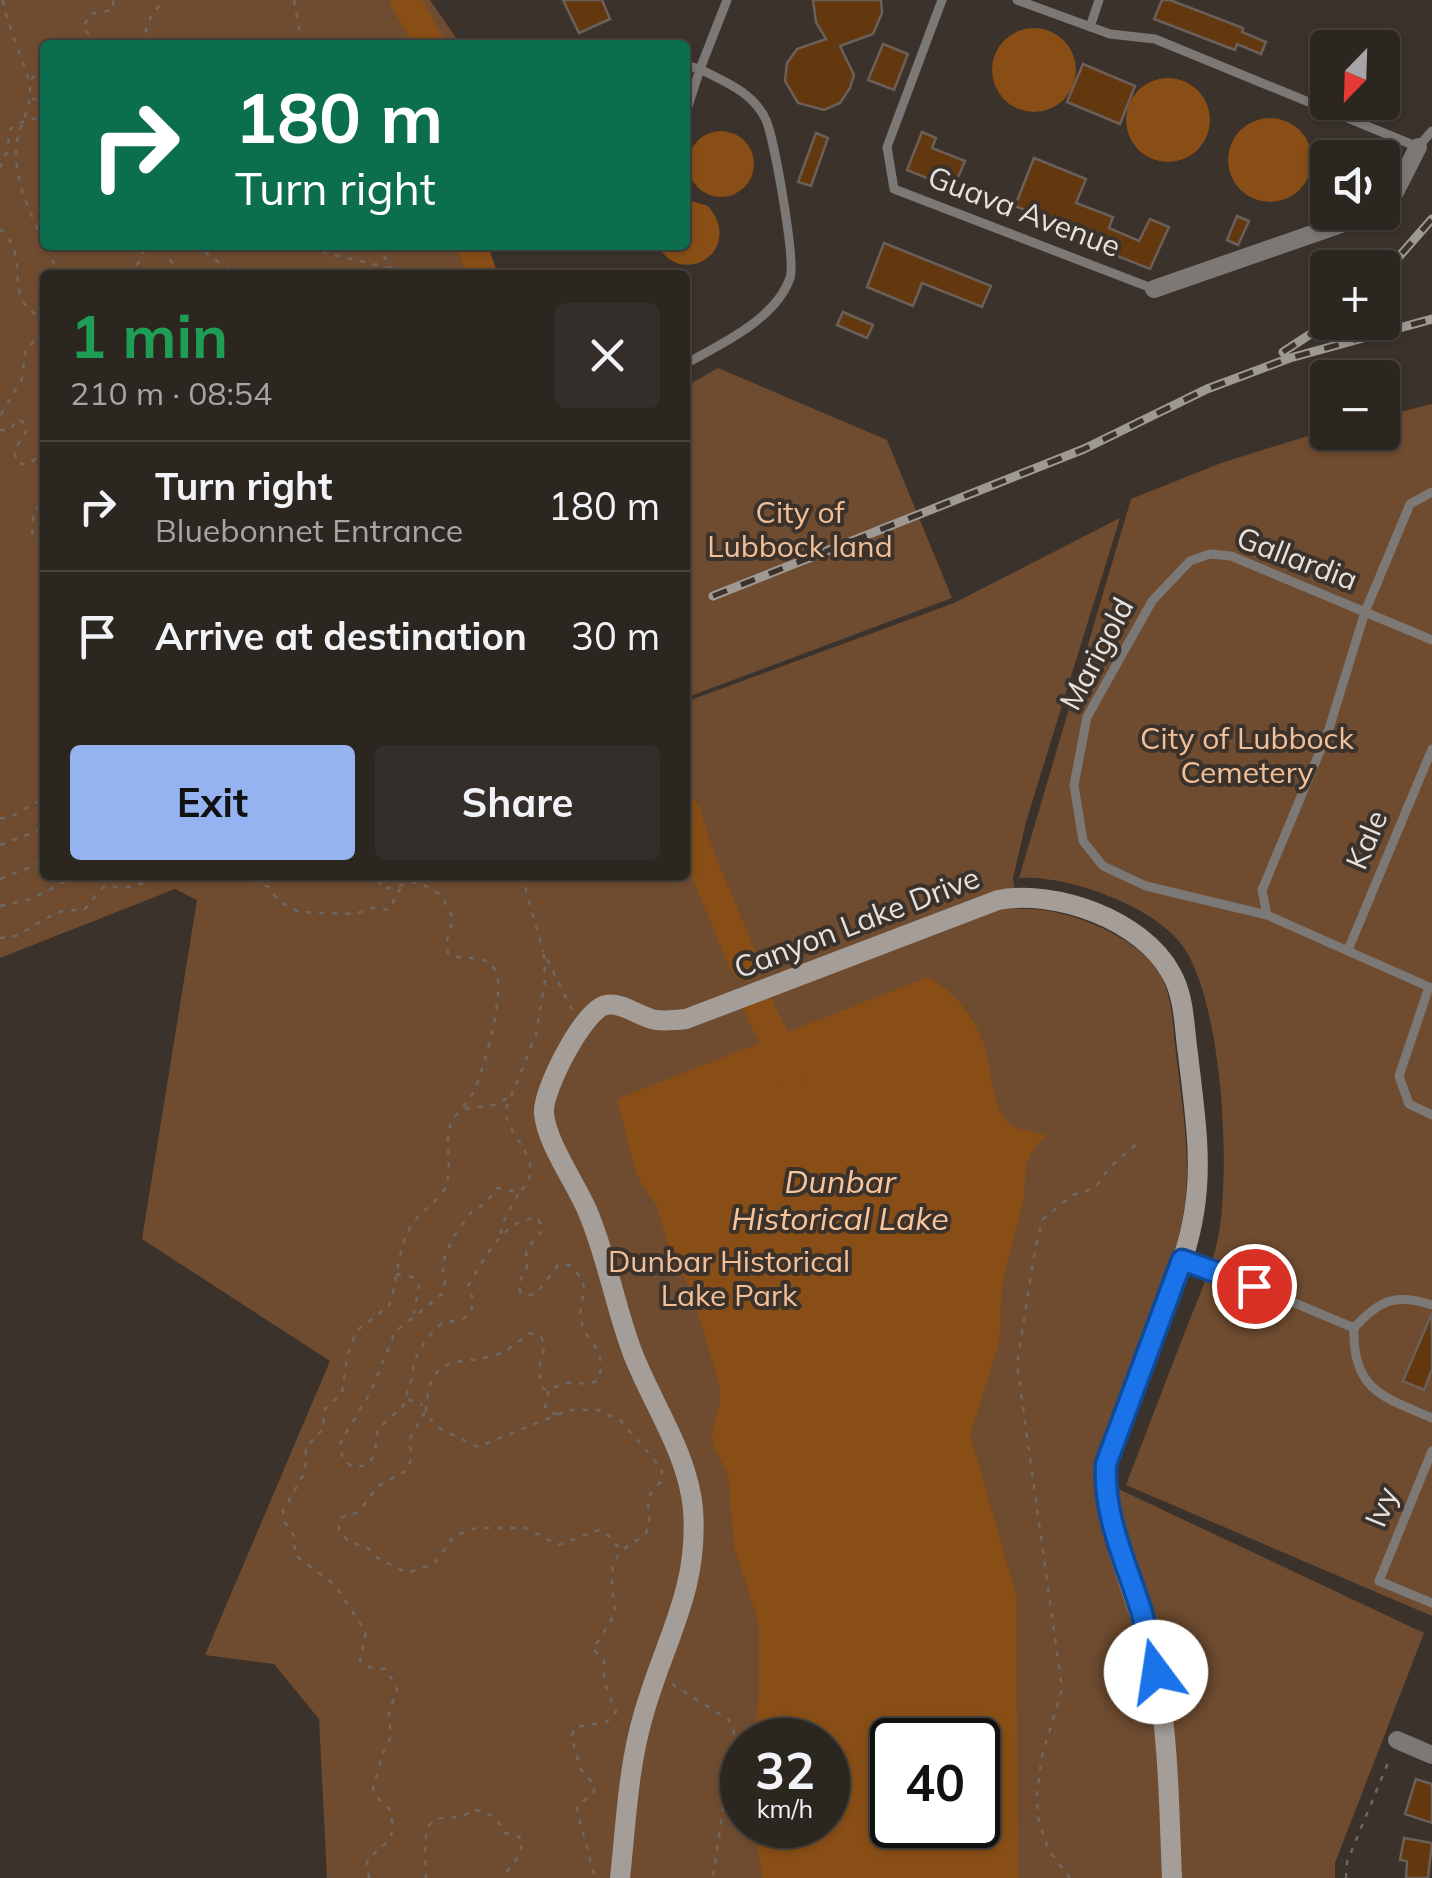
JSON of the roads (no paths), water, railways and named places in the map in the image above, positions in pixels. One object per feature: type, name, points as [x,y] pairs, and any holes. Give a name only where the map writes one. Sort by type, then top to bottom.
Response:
[{"type":"street","points":[[1400,179],[1418,147]]},
{"type":"street","points":[[1154,290],[1324,230]]},
{"type":"street","name":"Canyon Lake Drive","points":[[620,1878],[644,1713],[687,1593],[694,1559],[693,1506],[670,1432],[633,1354],[588,1212],[544,1114],[546,1093],[578,1031],[597,1008],[608,1004],[658,1020],[686,1019],[998,900],[1027,898],[1066,904],[1104,918],[1144,940],[1170,971],[1176,985],[1199,1148],[1194,1212],[1182,1260],[1106,1464],[1105,1479],[1115,1537],[1141,1612],[1156,1672],[1166,1753],[1172,1878]]},
{"type":"street","points":[[1397,1740],[1432,1755]]},
{"type":"lane","points":[[690,100],[727,0]]},
{"type":"lane","name":"Guava Avenue","points":[[942,0],[888,147],[894,189],[1154,290]]},
{"type":"lane","points":[[1017,0],[1110,34],[1155,39],[1418,147],[1432,131]]},
{"type":"lane","points":[[1090,27],[1099,0]]},
{"type":"lane","points":[[690,66],[742,90],[765,119],[788,232],[791,276],[775,303],[736,338],[690,361]]},
{"type":"lane","name":"Gallardia","points":[[1364,612],[1410,504],[1432,492]]},
{"type":"lane","name":"Gallardia","points":[[1210,554],[1231,556],[1432,640]]},
{"type":"lane","name":"Marigold","points":[[1210,554],[1190,561],[1152,601],[1087,717],[1074,785],[1083,841],[1103,866],[1146,886],[1267,915],[1431,984]]},
{"type":"lane","points":[[1267,915],[1262,890],[1328,732],[1364,612]]},
{"type":"lane","name":"Kale","points":[[1348,950],[1432,749]]},
{"type":"lane","points":[[1431,984],[1399,1076],[1409,1104],[1432,1115]]},
{"type":"lane","points":[[1182,1260],[1221,1272],[1354,1328]]},
{"type":"lane","points":[[1432,1306],[1390,1299],[1370,1310],[1354,1328],[1354,1353],[1360,1375],[1377,1393],[1432,1418]]},
{"type":"lane","name":"Ivy","points":[[1432,1452],[1379,1580],[1432,1604]]},
{"type":"water","points":[[1034,28],[1057,35],[1069,47],[1076,70],[1069,93],[1057,105],[1034,112],[1011,105],[999,93],[992,70],[999,47],[1011,35]]},
{"type":"water","points":[[1168,78],[1191,85],[1203,97],[1210,120],[1203,143],[1191,155],[1168,162],[1145,155],[1133,143],[1126,120],[1133,97],[1145,85]]},
{"type":"water","points":[[1262,119],[1278,119],[1293,125],[1308,144],[1310,171],[1293,195],[1278,201],[1262,201],[1247,195],[1235,183],[1229,168],[1229,152],[1235,137],[1247,125]]},
{"type":"water","points":[[708,134],[734,134],[751,151],[751,177],[734,194],[708,194],[691,177],[691,151]]},
{"type":"water","points":[[690,201],[708,206],[718,222],[715,249],[695,264],[668,258],[661,250],[690,250]]},
{"type":"water","name":"Dunbar Historical Lake","points":[[928,977],[955,998],[977,1027],[1003,1116],[1017,1128],[1046,1135],[1026,1164],[1024,1198],[1002,1285],[999,1343],[970,1435],[1016,1595],[1018,1878],[762,1878],[758,1848],[850,1848],[850,1718],[756,1718],[759,1623],[734,1547],[728,1474],[713,1445],[719,1384],[693,1296],[667,1242],[657,1206],[641,1184],[617,1099]]},
{"type":"waterway","points":[[405,0],[427,40]]},
{"type":"waterway","points":[[474,250],[480,270]]},
{"type":"waterway","points":[[690,827],[745,965]]},
{"type":"waterway","points":[[759,1008],[791,1073]]},
{"type":"railway","points":[[1400,255],[1432,219]]},
{"type":"railway","points":[[713,596],[1084,449],[1207,389],[1290,358],[1432,319]]},
{"type":"railway","points":[[1283,352],[1310,334]]},
{"type":"park label","name":"City of Lubbock land","points":[[800,530]]},
{"type":"park label","name":"City of Lubbock Cemetery","points":[[1247,756]]},
{"type":"park label","name":"Dunbar Historical Lake Park","points":[[729,1279]]}]
